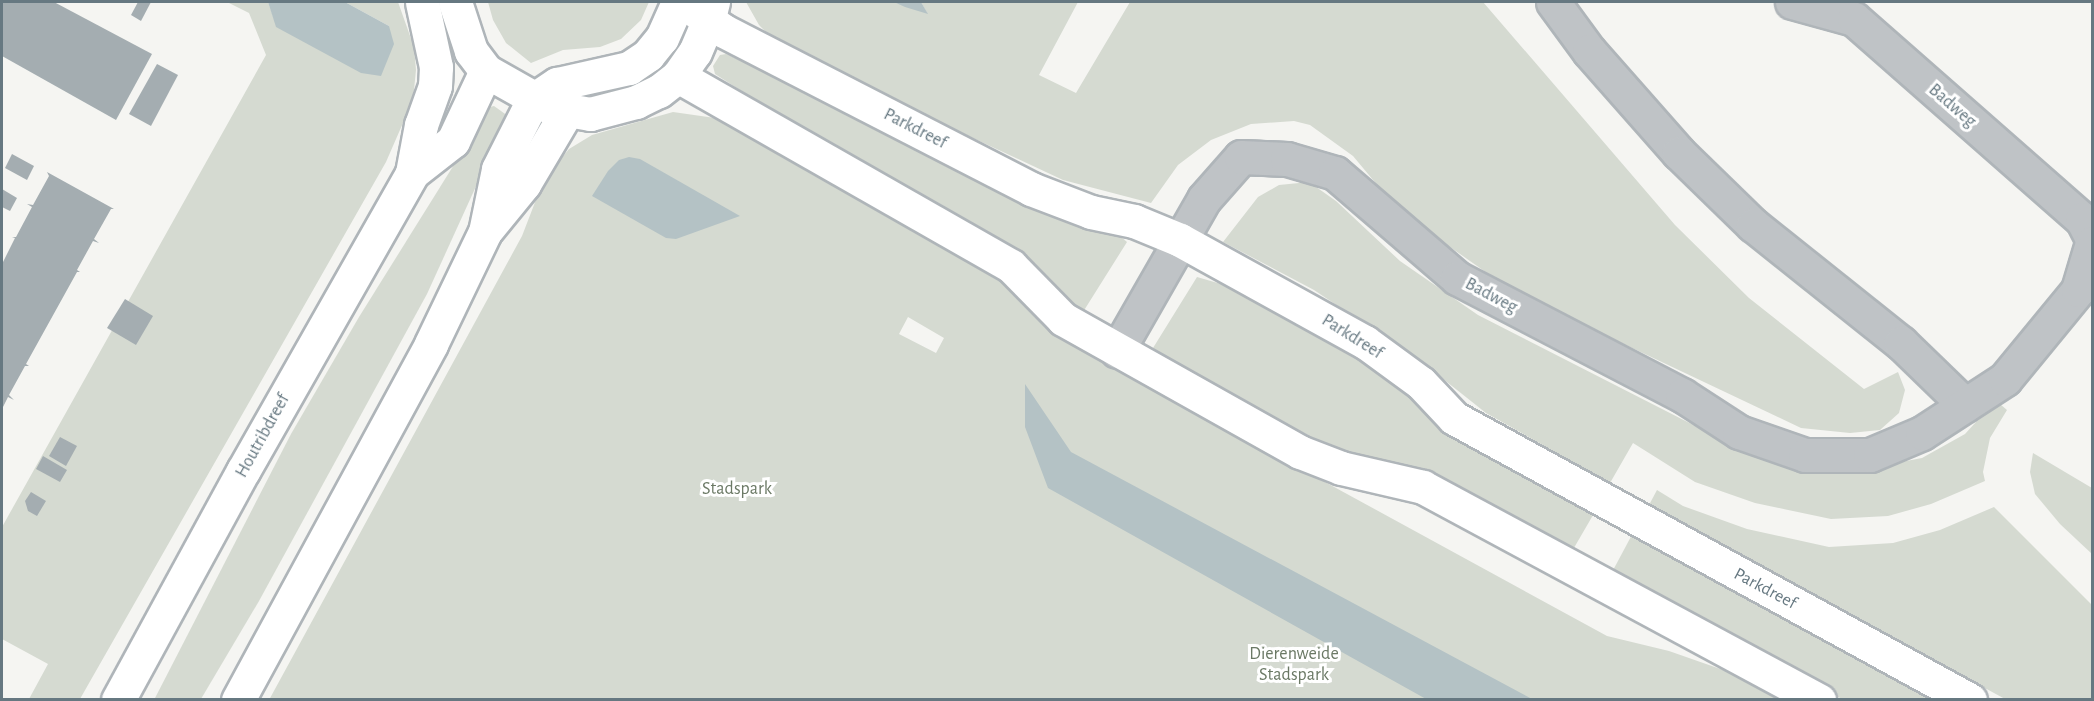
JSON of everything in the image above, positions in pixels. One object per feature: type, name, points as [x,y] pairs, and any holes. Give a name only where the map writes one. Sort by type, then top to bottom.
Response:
[{"type":"street","name":"Houtribdreef","points":[[118,699],[243,471],[412,174],[420,125],[435,86],[436,67],[422,2]]},
{"type":"street","points":[[455,2],[471,51],[486,71],[533,100],[567,111],[590,114],[636,102],[659,91],[678,76],[695,52],[711,12]]},
{"type":"street","points":[[485,232],[498,169],[533,100],[557,84],[629,68],[648,55],[662,38],[678,2]]},
{"type":"street","name":"Parkdreef","points":[[683,2],[711,12],[1031,189],[1090,212],[1134,221],[1180,240],[1365,342],[1421,383],[1454,418],[1970,699]]},
{"type":"street","points":[[1553,2],[1589,51],[1696,169],[1753,225],[1901,343],[1965,405]]},
{"type":"street","name":"Badweg","points":[[1117,351],[1204,199],[1241,157],[1287,159],[1335,173],[1456,278],[1682,395],[1739,432],[1805,455],[1870,455],[1922,433],[2005,379],[2078,290],[2092,241],[2082,219],[1854,20],[1792,2]]},
{"type":"street","name":"Houtribdreef","points":[[412,174],[453,141],[486,71]]},
{"type":"street","points":[[678,76],[1011,266],[1063,319],[1300,452],[1341,468],[1423,487],[1819,699]]},
{"type":"street","points":[[238,699],[431,344],[485,232],[524,184],[567,111]]},
{"type":"green space","points":[[227,2],[268,2],[277,27],[389,26],[345,2],[398,2],[414,47],[416,70],[413,100],[386,162],[80,699],[29,699],[48,664],[2,639],[2,527],[266,55],[249,13]]},
{"type":"green space","points":[[488,2],[649,2],[641,20],[621,39],[600,47],[563,50],[531,63],[506,43],[493,20]]},
{"type":"green space","points":[[746,2],[894,2],[927,13],[921,2],[1078,2],[1039,75],[1076,93],[1130,2],[1483,2],[1675,225],[1749,298],[1864,389],[1898,372],[1905,390],[1899,413],[1880,430],[1850,433],[1801,428],[1514,292],[1399,211],[1353,156],[1310,125],[1294,121],[1251,124],[1211,140],[1178,165],[1151,203],[1063,180],[885,97],[772,38],[759,25]]},
{"type":"green space","points":[[726,54],[1108,226],[1127,242],[1083,312],[1018,252],[848,159],[715,74],[713,66],[720,55]]},
{"type":"green space","points":[[494,106],[508,116],[427,294],[259,601],[201,699],[154,700],[291,434],[359,317],[490,107]]},
{"type":"green space","name":"Stadspark","points":[[673,112],[722,119],[1008,278],[1042,323],[1067,341],[1607,636],[1669,651],[1726,671],[1779,699],[269,700],[522,236],[544,179],[569,149],[592,135]],"holes":[[[908,317],[944,338],[936,353],[899,334]]]},
{"type":"green space","points":[[1309,182],[1336,201],[1400,261],[1478,315],[1711,434],[1785,468],[1859,470],[1922,458],[1965,434],[1986,411],[1987,393],[2007,410],[1990,438],[1983,472],[1985,481],[1931,504],[1888,516],[1831,519],[1755,503],[1695,482],[1633,443],[1610,483],[1486,413],[1423,363],[1314,290],[1223,242],[1258,197],[1279,185]]},
{"type":"green space","points":[[1197,277],[1252,293],[1382,371],[1432,416],[1596,510],[1571,553],[1335,449],[1181,369],[1153,348]]},
{"type":"green space","points":[[2033,453],[2092,488],[2092,554],[2060,524],[2035,494],[2030,472]]},
{"type":"green space","points":[[1657,490],[1683,506],[1747,529],[1829,547],[1893,543],[1940,530],[1994,507],[2092,605],[2092,699],[2005,699],[1649,505]]},
{"type":"green space","points":[[1634,531],[1946,699],[1842,699],[1611,574]]},
{"type":"shaded area","points":[[268,2],[345,2],[389,26],[394,44],[381,76],[361,73],[276,27]]},
{"type":"shaded area","points":[[894,2],[921,2],[928,14],[905,7]]},
{"type":"shaded area","points":[[629,157],[640,159],[740,216],[676,239],[666,238],[592,196],[608,171],[619,160]]},
{"type":"shaded area","points":[[1025,384],[1071,452],[1532,699],[1426,699],[1048,488],[1025,427]]},
{"type":"building","points":[[2,2],[54,2],[152,54],[116,120],[2,56]]},
{"type":"building","points":[[138,2],[151,2],[141,21],[131,15]]},
{"type":"building","points":[[157,64],[178,75],[151,126],[129,114]]},
{"type":"building","points":[[12,154],[34,166],[27,180],[5,168]]},
{"type":"building","points":[[47,172],[114,209],[111,209],[94,239],[99,243],[93,241],[77,270],[80,272],[77,272],[26,364],[29,366],[25,366],[9,395],[14,400],[8,397],[2,409],[2,264],[15,238],[12,237],[16,237],[32,207],[27,204],[33,205],[49,176]]},
{"type":"building","points":[[2,189],[17,198],[10,211],[2,207]]},
{"type":"building","points":[[125,299],[153,316],[136,345],[107,328]]},
{"type":"building","points":[[60,437],[77,446],[66,466],[49,456]]},
{"type":"building","points":[[43,456],[67,470],[60,482],[36,469]]},
{"type":"building","points":[[31,492],[46,501],[37,516],[28,511],[25,501]]},
{"type":"park label","name":"Dierenweide Stadspark","points":[[1294,665]]}]
